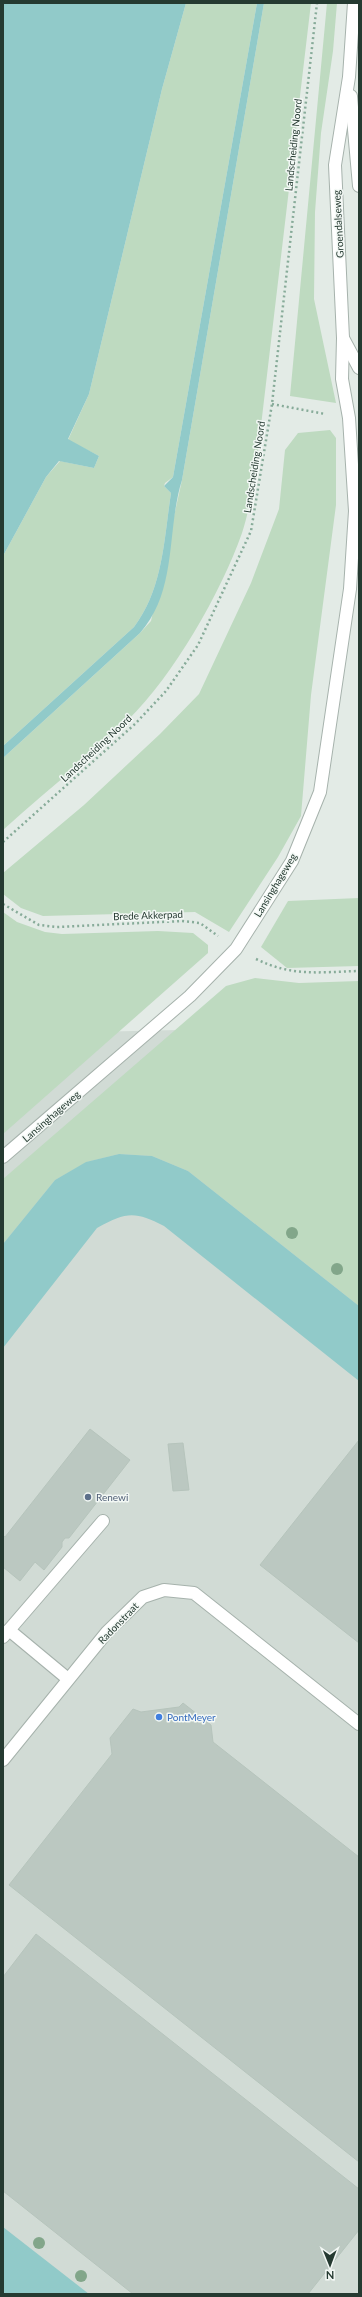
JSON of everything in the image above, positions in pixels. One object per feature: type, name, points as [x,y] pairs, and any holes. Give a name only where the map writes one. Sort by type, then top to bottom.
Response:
[{"type":"street","name":"Groendalseweg","points":[[354,3],[349,77],[334,165],[343,338],[359,368]]},
{"type":"street","name":"Groendalseweg","points":[[349,77],[359,186]]},
{"type":"street","name":"Lansinghageweg","points":[[3,1157],[190,996],[236,949],[292,861],[320,792],[350,589],[355,511],[349,418],[342,379],[343,338]]},
{"type":"street","name":"Lansinghageweg","points":[[355,511],[359,498]]},
{"type":"street","points":[[68,1679],[6,1634],[102,1521]]},
{"type":"street","name":"Radonstraat","points":[[5,1753],[107,1632],[143,1597],[164,1590],[194,1594],[359,1724]]},
{"type":"path","name":"Landscheiding Noord","points":[[3,842],[134,724],[166,691],[198,645],[251,531],[272,404],[317,3]]},
{"type":"path","points":[[272,404],[349,418]]},
{"type":"path","name":"Brede Akkerpad","points":[[3,904],[39,925],[57,927],[162,921],[200,923],[236,949],[272,967],[294,973],[359,971]]},
{"type":"shaded area","points":[[359,1026],[359,2294],[3,2294],[3,1107],[90,1032]]},
{"type":"green space","points":[[186,3],[257,3],[173,477],[165,483],[164,486],[171,493],[164,546],[157,580],[144,612],[134,627],[3,746],[3,556],[46,477],[60,461],[94,468],[99,456],[68,440],[89,394],[162,89]]},
{"type":"green space","points":[[264,3],[311,3],[256,468],[242,533],[222,581],[209,607],[162,681],[128,720],[3,830],[3,758],[140,633],[151,621],[182,480]]},
{"type":"green space","points":[[327,3],[337,3],[333,51],[321,133],[315,212],[314,299],[336,403],[290,396]]},
{"type":"green space","points":[[330,430],[336,438],[336,505],[311,695],[301,816],[278,857],[229,932],[195,912],[43,916],[21,908],[3,894],[3,873],[84,805],[160,734],[199,694],[251,583],[279,509],[285,450],[298,433]]},
{"type":"green space","points":[[359,898],[359,966],[287,968],[261,947],[288,901]]},
{"type":"green space","points":[[3,912],[17,922],[45,932],[62,934],[158,931],[193,933],[208,945],[208,953],[3,1134]]},
{"type":"green space","points":[[255,978],[299,983],[359,981],[359,1306],[188,1171],[152,1156],[119,1154],[87,1162],[55,1180],[3,1244],[3,1179],[226,986]]},
{"type":"water","points":[[3,3],[186,3],[162,89],[89,394],[68,439],[99,456],[94,468],[59,461],[46,477],[3,556]]},
{"type":"water","points":[[257,3],[264,3],[182,480],[177,499],[166,579],[160,598],[152,616],[140,633],[3,758],[3,746],[134,627],[144,612],[157,580],[164,546],[171,493],[164,486],[173,477]]},
{"type":"water","points":[[119,1154],[152,1156],[188,1171],[359,1306],[359,1381],[164,1226],[145,1218],[130,1215],[123,1216],[97,1228],[3,1348],[3,1244],[55,1180],[86,1162]]},
{"type":"water","points":[[3,2227],[89,2294],[3,2294]]},
{"type":"building","points":[[90,1429],[130,1460],[69,1538],[65,1538],[62,1542],[62,1547],[44,1570],[35,1562],[20,1581],[3,1567],[3,1535],[5,1537]]},
{"type":"building","points":[[359,1440],[359,1643],[260,1565]]},
{"type":"building","points":[[183,1443],[189,1490],[173,1491],[168,1444]]},
{"type":"building","points":[[183,1703],[211,1725],[213,1742],[359,1857],[359,2162],[9,1885],[112,1754],[110,1738],[133,1709],[141,1712],[179,1707]]},
{"type":"building","points":[[36,1934],[359,2189],[359,2230],[308,2294],[133,2294],[3,2191],[3,1977]]},
{"type":"place","name":"Renewi","points":[[88,1497]]},
{"type":"place","name":"PontMeyer","points":[[159,1717]]}]
